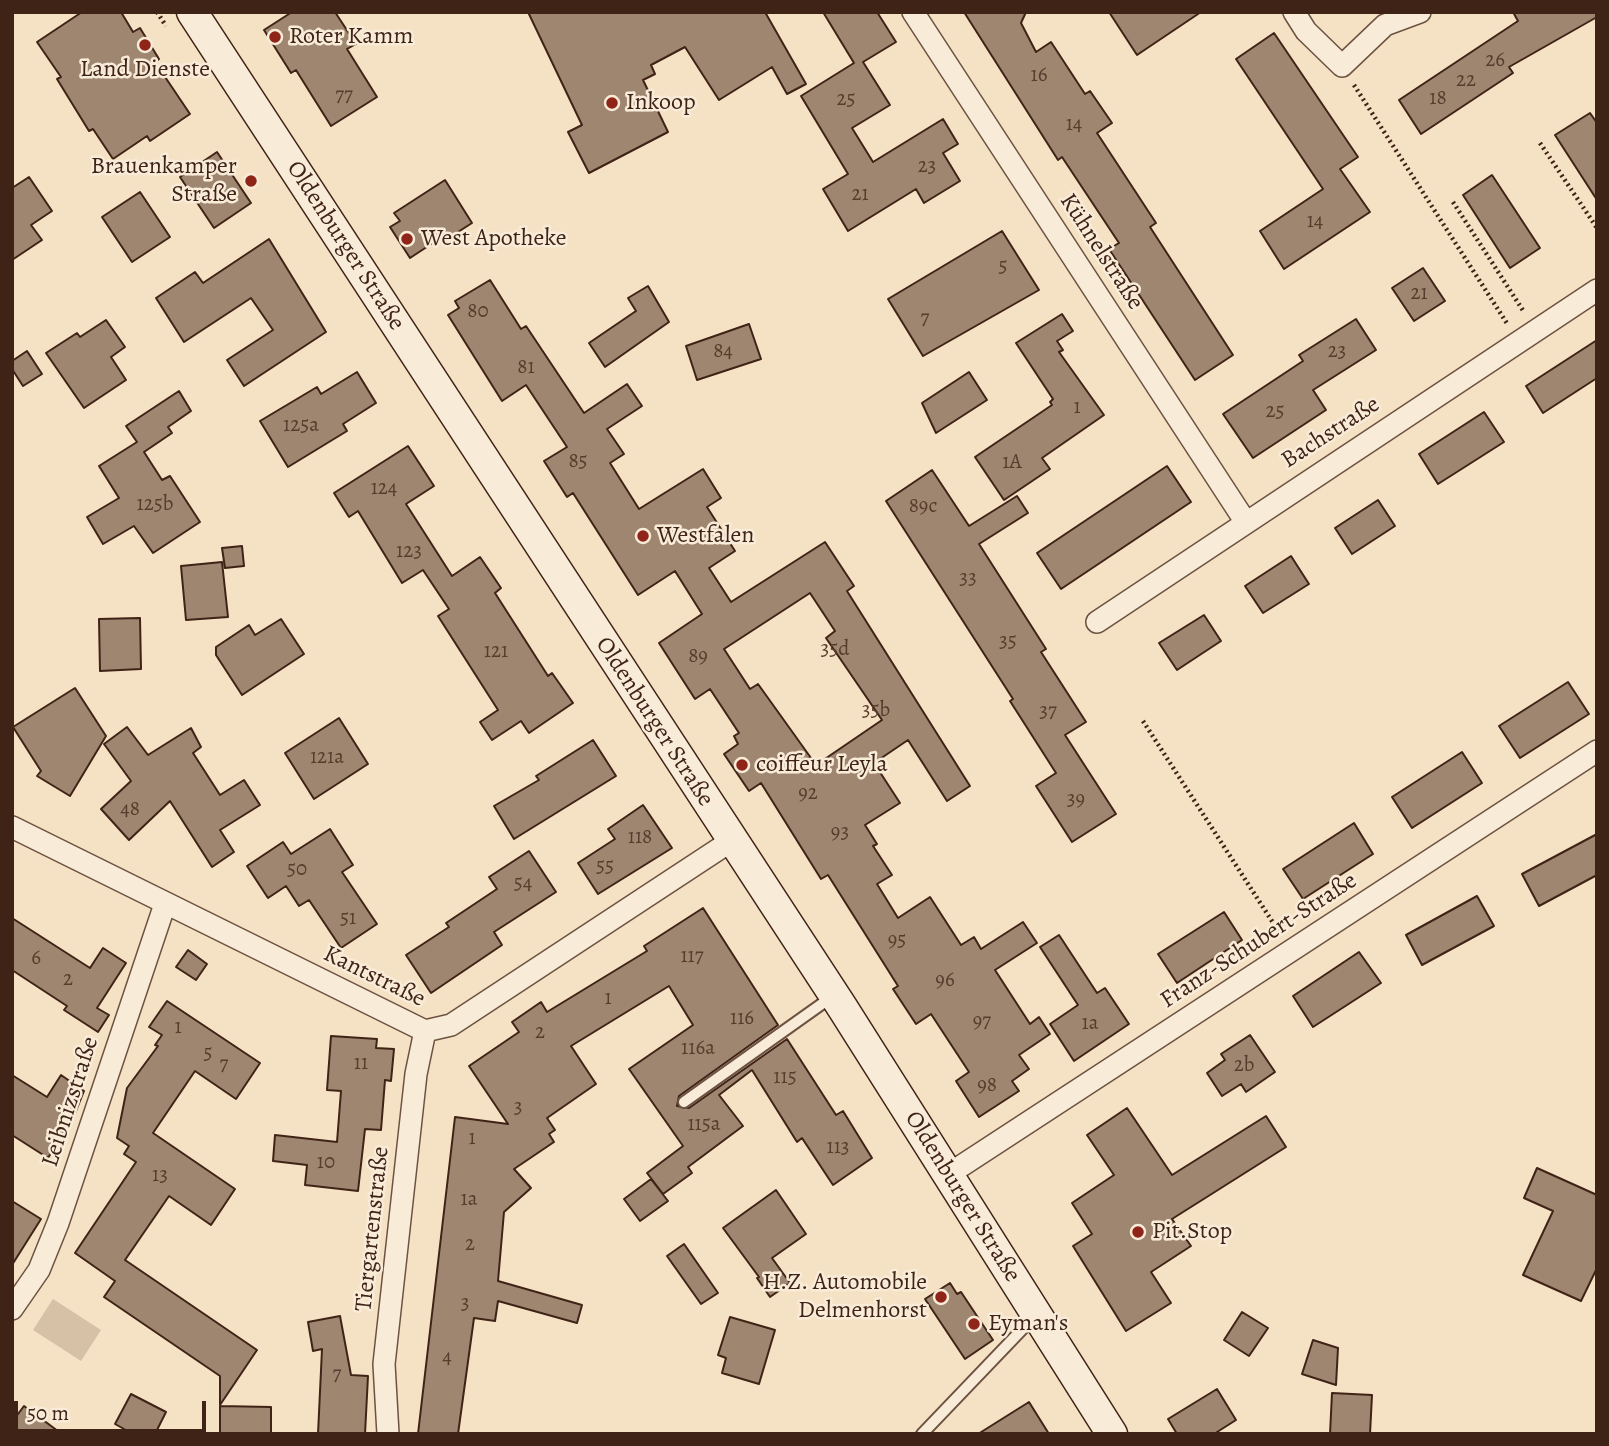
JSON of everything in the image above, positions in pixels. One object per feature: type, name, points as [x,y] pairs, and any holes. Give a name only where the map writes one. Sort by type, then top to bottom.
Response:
[{"type":"main road","name":"Oldenburger Straße","points":[[192,12],[834,996],[1112,1434]]},
{"type":"street","name":"Kühnelstraße","points":[[914,12],[1245,521]]},
{"type":"street","points":[[1294,12],[1306,31],[1342,66],[1385,25],[1420,12]]},
{"type":"street","name":"Bachstraße","points":[[1097,622],[1245,521],[1597,290]]},
{"type":"street","name":"Franz-Schubert-Straße","points":[[948,1174],[1597,751]]},
{"type":"street","name":"Kantstraße","points":[[12,827],[425,1031],[451,1024],[731,841]]},
{"type":"street","name":"Leibnizstraße","points":[[12,1309],[39,1270],[58,1223],[165,904]]},
{"type":"street","name":"Tiergartenstraße","points":[[388,1434],[384,1364],[416,1074],[425,1031]]},
{"type":"lane","points":[[684,1102],[834,996]]},
{"type":"lane","points":[[922,1434],[1036,1315]]},
{"type":"path","points":[[1342,66],[1527,336]]},
{"type":"path","points":[[1540,143],[1597,228]]},
{"type":"path","points":[[1452,202],[1527,336]]},
{"type":"path","points":[[1143,721],[1292,951]]},
{"type":"shaded area","points":[[53,1299],[101,1330],[81,1361],[33,1330]]},
{"type":"building","points":[[82,12],[121,12],[133,32],[140,28],[159,59],[155,62],[190,114],[150,141],[147,136],[113,159],[93,129],[89,131],[57,79],[61,77],[37,42]]},
{"type":"building","points":[[292,12],[335,12],[356,44],[347,49],[377,97],[331,126],[296,70],[291,73],[264,30]]},
{"type":"building","points":[[528,12],[765,12],[806,84],[787,94],[772,67],[719,100],[685,47],[651,65],[655,74],[643,80],[668,132],[589,173],[568,132],[582,125]]},
{"type":"building","points":[[823,12],[877,12],[896,42],[863,62],[890,105],[852,128],[873,162],[943,119],[958,144],[943,153],[960,181],[924,203],[916,189],[848,231],[823,189],[848,174],[801,96],[854,63]]},
{"type":"building","points":[[964,12],[1026,12],[1021,23],[1036,52],[1051,42],[1085,94],[1090,91],[1112,123],[1097,133],[1156,223],[1150,227],[1233,355],[1195,380],[1109,249],[1119,243],[1062,157],[1058,160]]},
{"type":"building","points":[[1109,12],[1201,12],[1137,55]]},
{"type":"building","points":[[1513,12],[1597,12],[1597,17],[1509,67],[1513,73],[1421,134],[1399,100],[1518,21]]},
{"type":"building","points":[[1274,33],[1358,157],[1340,169],[1370,212],[1284,269],[1260,231],[1323,189],[1236,59]]},
{"type":"building","points":[[1590,113],[1597,123],[1597,200],[1555,135]]},
{"type":"building","points":[[217,152],[251,203],[214,228],[180,177]]},
{"type":"building","points":[[1492,175],[1540,248],[1510,268],[1463,195]]},
{"type":"building","points":[[29,177],[52,211],[31,225],[42,240],[12,260],[12,188]]},
{"type":"building","points":[[445,180],[472,223],[444,241],[442,237],[410,258],[390,227],[400,221],[394,213]]},
{"type":"building","points":[[140,192],[170,237],[132,262],[102,217]]},
{"type":"building","points":[[1002,231],[1039,290],[923,356],[888,299]]},
{"type":"building","points":[[269,239],[326,332],[244,386],[227,360],[273,330],[251,298],[184,342],[156,298],[195,272],[203,283]]},
{"type":"building","points":[[1423,268],[1445,301],[1414,321],[1392,288]]},
{"type":"building","points":[[490,280],[521,329],[526,326],[584,413],[627,384],[642,406],[607,429],[624,454],[610,463],[639,509],[703,469],[721,498],[707,507],[735,551],[709,568],[731,602],[825,542],[854,586],[847,591],[970,786],[947,801],[908,740],[874,763],[900,803],[865,825],[877,844],[873,846],[892,875],[877,884],[898,918],[930,897],[961,945],[974,937],[981,949],[1023,922],[1037,943],[995,970],[1030,1024],[1039,1017],[1050,1034],[1019,1055],[1029,1069],[1012,1081],[1019,1091],[979,1117],[956,1081],[969,1072],[931,1014],[916,1024],[893,989],[898,986],[828,875],[821,879],[761,783],[749,791],[724,754],[738,744],[734,736],[739,733],[710,689],[695,699],[659,643],[702,614],[675,571],[638,595],[573,493],[567,497],[544,461],[567,447],[526,385],[502,401],[448,315],[459,308],[455,301]],"holes":[[[810,593],[835,631],[826,638],[882,720],[816,765],[758,684],[750,689],[724,649]]]},
{"type":"building","points":[[648,286],[669,322],[605,367],[589,343],[636,311],[628,298]]},
{"type":"building","points":[[1062,314],[1073,331],[1057,341],[1063,350],[1059,352],[1104,415],[1042,458],[1050,469],[1004,500],[975,457],[1052,405],[1050,402],[1053,399],[1016,343]]},
{"type":"building","points":[[1356,319],[1376,350],[1313,390],[1326,410],[1253,458],[1223,414],[1303,361],[1299,355]]},
{"type":"building","points":[[106,320],[125,347],[111,357],[126,380],[84,408],[46,353],[77,333],[80,337]]},
{"type":"building","points":[[749,324],[761,359],[697,380],[686,346]]},
{"type":"building","points":[[1597,340],[1597,378],[1543,413],[1526,386]]},
{"type":"building","points":[[27,351],[42,374],[23,386],[12,369],[12,361]]},
{"type":"building","points":[[357,372],[376,403],[343,424],[347,431],[288,467],[260,421],[317,387],[321,394]]},
{"type":"building","points":[[969,372],[987,400],[936,433],[922,403]]},
{"type":"building","points":[[179,391],[191,411],[168,427],[172,433],[144,452],[162,480],[170,476],[200,522],[153,553],[134,526],[103,544],[87,517],[119,498],[99,466],[137,442],[126,426]]},
{"type":"building","points":[[1484,412],[1504,442],[1438,484],[1419,454]]},
{"type":"building","points":[[408,446],[434,486],[406,504],[452,576],[480,557],[501,588],[495,593],[548,676],[552,673],[573,703],[529,733],[521,721],[492,740],[480,722],[498,710],[438,616],[449,609],[423,570],[402,583],[358,511],[349,517],[334,493]]},
{"type":"building","points":[[1167,466],[1191,502],[1061,589],[1037,553]]},
{"type":"building","points":[[932,470],[969,526],[1017,496],[1028,513],[979,544],[1046,649],[1041,652],[1086,722],[1065,735],[1116,814],[1072,842],[1036,786],[1056,773],[1010,701],[1013,699],[886,501]]},
{"type":"building","points":[[1378,500],[1395,526],[1352,554],[1335,528]]},
{"type":"building","points":[[242,546],[244,566],[225,568],[222,548]]},
{"type":"building","points":[[1291,556],[1309,584],[1263,613],[1245,586]]},
{"type":"building","points":[[222,562],[228,617],[186,620],[181,566]]},
{"type":"building","points":[[1204,615],[1221,641],[1177,670],[1159,643]]},
{"type":"building","points":[[140,618],[141,669],[100,671],[99,619]]},
{"type":"building","points":[[281,619],[304,654],[242,695],[216,655],[216,647],[249,625],[255,635]]},
{"type":"building","points":[[1568,682],[1589,714],[1520,758],[1499,726]]},
{"type":"building","points":[[75,688],[106,736],[70,796],[37,776],[41,771],[13,727]]},
{"type":"building","points":[[339,718],[368,764],[314,799],[285,753]]},
{"type":"building","points":[[127,727],[148,755],[191,728],[201,747],[193,753],[220,795],[244,780],[260,805],[220,830],[234,852],[212,867],[170,801],[129,840],[101,809],[131,781],[104,744]]},
{"type":"building","points":[[593,740],[616,776],[514,839],[494,806],[539,780],[536,776]]},
{"type":"building","points":[[1462,752],[1482,783],[1412,828],[1392,797]]},
{"type":"building","points":[[643,805],[672,848],[598,894],[578,863],[615,839],[608,829]]},
{"type":"building","points":[[1354,823],[1373,854],[1303,899],[1283,869]]},
{"type":"building","points":[[330,829],[353,865],[342,872],[377,924],[341,948],[309,900],[299,906],[286,886],[268,898],[247,866],[283,842],[291,854]]},
{"type":"building","points":[[1597,834],[1597,875],[1539,906],[1522,874]]},
{"type":"building","points":[[529,851],[556,892],[494,932],[502,945],[431,993],[406,955],[449,927],[446,923],[497,889],[489,877]]},
{"type":"building","points":[[1477,896],[1494,926],[1422,965],[1406,935]]},
{"type":"building","points":[[703,908],[778,1025],[679,1096],[677,1106],[689,1108],[787,1039],[836,1115],[843,1111],[872,1158],[833,1185],[802,1138],[797,1142],[752,1070],[719,1095],[743,1126],[688,1167],[692,1173],[663,1194],[647,1173],[683,1146],[629,1069],[693,1025],[669,986],[571,1046],[596,1084],[547,1118],[555,1130],[549,1134],[554,1142],[514,1169],[531,1188],[504,1212],[498,1281],[582,1305],[577,1323],[498,1301],[495,1321],[474,1318],[458,1434],[418,1434],[455,1117],[508,1124],[469,1066],[519,1032],[512,1022],[541,1002],[547,1012],[647,951],[644,946]]},
{"type":"building","points":[[1224,912],[1242,940],[1177,983],[1158,954]]},
{"type":"building","points":[[12,918],[90,968],[103,948],[126,963],[97,1008],[109,1015],[98,1032],[64,1010],[67,1006],[12,970]]},
{"type":"building","points":[[1059,935],[1097,993],[1105,988],[1129,1024],[1074,1061],[1050,1024],[1078,1005],[1040,947]]},
{"type":"building","points":[[188,950],[207,964],[196,980],[176,967]]},
{"type":"building","points":[[1359,952],[1381,983],[1313,1027],[1293,996]]},
{"type":"building","points":[[167,1001],[260,1063],[236,1099],[195,1071],[153,1133],[235,1189],[211,1225],[169,1196],[125,1260],[257,1350],[220,1405],[220,1376],[104,1297],[115,1281],[75,1253],[136,1162],[124,1154],[129,1146],[117,1138],[127,1088],[158,1046],[155,1045],[162,1035],[149,1027]]},
{"type":"building","points":[[1250,1035],[1275,1072],[1246,1092],[1241,1084],[1222,1096],[1207,1073],[1225,1060],[1221,1054]]},
{"type":"building","points":[[331,1036],[377,1039],[376,1048],[394,1049],[391,1081],[385,1080],[381,1130],[365,1129],[358,1191],[305,1185],[307,1165],[273,1161],[275,1135],[337,1142],[341,1091],[327,1090]]},
{"type":"building","points":[[12,1075],[47,1097],[61,1075],[84,1091],[74,1116],[48,1158],[12,1135]]},
{"type":"building","name":"Pit.Stop","points":[[1127,1108],[1172,1175],[1266,1116],[1286,1147],[1172,1219],[1191,1246],[1151,1272],[1171,1303],[1126,1331],[1073,1246],[1092,1234],[1072,1203],[1114,1175],[1087,1135]]},
{"type":"building","points":[[1537,1168],[1597,1195],[1597,1268],[1581,1301],[1523,1275],[1553,1211],[1524,1198]]},
{"type":"building","points":[[651,1179],[668,1201],[640,1221],[624,1199]]},
{"type":"building","points":[[776,1190],[806,1234],[772,1258],[790,1283],[770,1297],[757,1278],[759,1277],[723,1228]]},
{"type":"building","points":[[12,1201],[41,1219],[12,1265]]},
{"type":"building","points":[[684,1244],[718,1293],[701,1304],[667,1256]]},
{"type":"building","points":[[950,1283],[957,1294],[961,1292],[993,1340],[965,1359],[925,1299]]},
{"type":"building","points":[[1242,1312],[1268,1328],[1249,1356],[1224,1340]]},
{"type":"building","points":[[340,1316],[351,1375],[368,1376],[365,1434],[318,1434],[322,1349],[313,1351],[308,1322]]},
{"type":"building","points":[[730,1317],[775,1330],[759,1384],[722,1373],[726,1358],[718,1355]]},
{"type":"building","points":[[1313,1340],[1338,1348],[1336,1385],[1302,1374]]},
{"type":"building","points":[[1217,1389],[1236,1420],[1214,1434],[1177,1434],[1168,1419]]},
{"type":"building","points":[[1332,1393],[1372,1395],[1370,1434],[1330,1434]]},
{"type":"building","points":[[131,1394],[166,1412],[155,1434],[133,1434],[115,1424]]},
{"type":"building","points":[[1029,1402],[1049,1434],[978,1434]]},
{"type":"building","points":[[24,1406],[62,1434],[12,1434],[12,1422]]},
{"type":"building","points":[[220,1406],[271,1407],[271,1434],[220,1434]]},
{"type":"place","name":"Roter Kamm","points":[[275,37]]},
{"type":"place","name":"Land Dienste","points":[[145,45]]},
{"type":"place","name":"Inkoop","points":[[612,103]]},
{"type":"place","name":"Brauenkamper Straße","points":[[251,181]]},
{"type":"place","name":"West Apotheke","points":[[407,239]]},
{"type":"place","name":"Westfalen","points":[[643,536]]},
{"type":"place","name":"coiffeur Leyla","points":[[742,765]]},
{"type":"place","name":"Pit.Stop","points":[[1138,1232]]},
{"type":"place","name":"H.Z. Automobile Delmenhorst","points":[[941,1297]]},
{"type":"place","name":"Eyman's","points":[[974,1324]]}]
